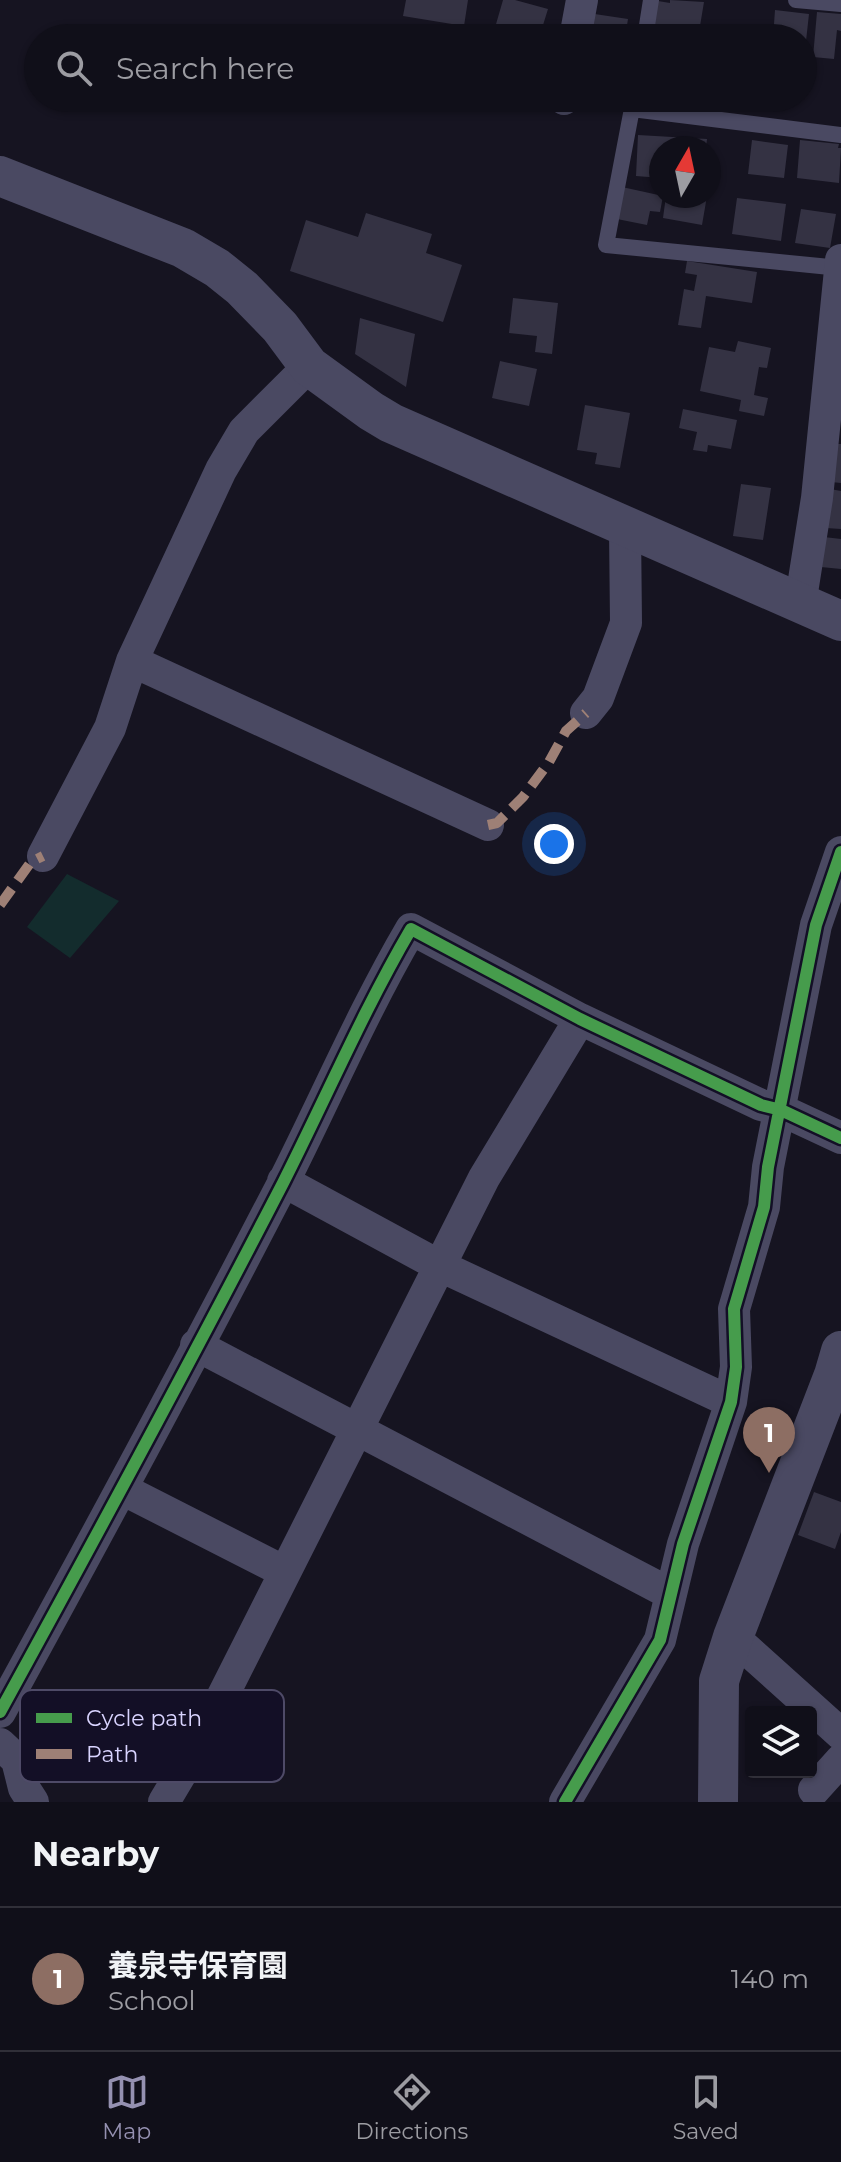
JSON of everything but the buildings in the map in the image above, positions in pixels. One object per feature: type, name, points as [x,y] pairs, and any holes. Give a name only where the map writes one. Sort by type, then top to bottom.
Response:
[{"type":"street","points":[[578,24],[582,0]]},
{"type":"street","points":[[0,176],[183,248],[217,268],[242,288],[280,327],[309,366],[391,423],[841,621]]},
{"type":"street","points":[[800,605],[817,498],[841,260]]},
{"type":"street","points":[[43,856],[110,728],[132,661],[221,470],[244,431],[309,366]]},
{"type":"street","points":[[586,713],[598,698],[626,623],[625,528]]},
{"type":"street","points":[[132,661],[488,825]]},
{"type":"street","points":[[565,1802],[660,1640],[702,1481],[731,1402],[736,1367],[734,1309],[764,1207],[768,1167],[816,925],[841,852]]},
{"type":"street","points":[[0,1712],[122,1489],[283,1181],[377,985],[411,929],[580,1019],[761,1105],[781,1110],[841,1138]]},
{"type":"street","points":[[226,1690],[438,1265],[484,1178],[580,1019]]},
{"type":"street","points":[[283,1181],[438,1265],[731,1402]]},
{"type":"street","points":[[196,1345],[671,1594]]},
{"type":"street","points":[[718,1802],[719,1681],[841,1351]]},
{"type":"street","points":[[122,1489],[285,1572]]},
{"type":"street","points":[[733,1637],[841,1734]]},
{"type":"street","points":[[0,1744],[17,1760],[20,1772]]},
{"type":"street","points":[[814,1790],[841,1760]]},
{"type":"street","points":[[22,1782],[33,1802]]},
{"type":"street","points":[[164,1802],[176,1782]]},
{"type":"lane","points":[[647,24],[651,0]]},
{"type":"lane","points":[[796,0],[841,4]]},
{"type":"lane","points":[[631,112],[606,245],[840,268]]},
{"type":"lane","points":[[687,112],[841,135]]},
{"type":"green space","points":[[67,874],[119,901],[70,958],[27,927]]},
{"type":"marked path","points":[[488,825],[497,823],[523,797],[549,762],[566,731],[586,713]]},
{"type":"marked path","points":[[0,905],[31,862],[43,856]]},
{"type":"cycle path","points":[[565,1802],[660,1640],[683,1544],[731,1402],[736,1367],[734,1309],[764,1207],[768,1167],[816,925],[841,852]]},
{"type":"cycle path","points":[[0,1712],[283,1183],[377,991],[411,929],[580,1019],[761,1105],[781,1110],[841,1138]]},
{"type":"place","name":"養泉寺保育園","points":[[769,1473]]}]
